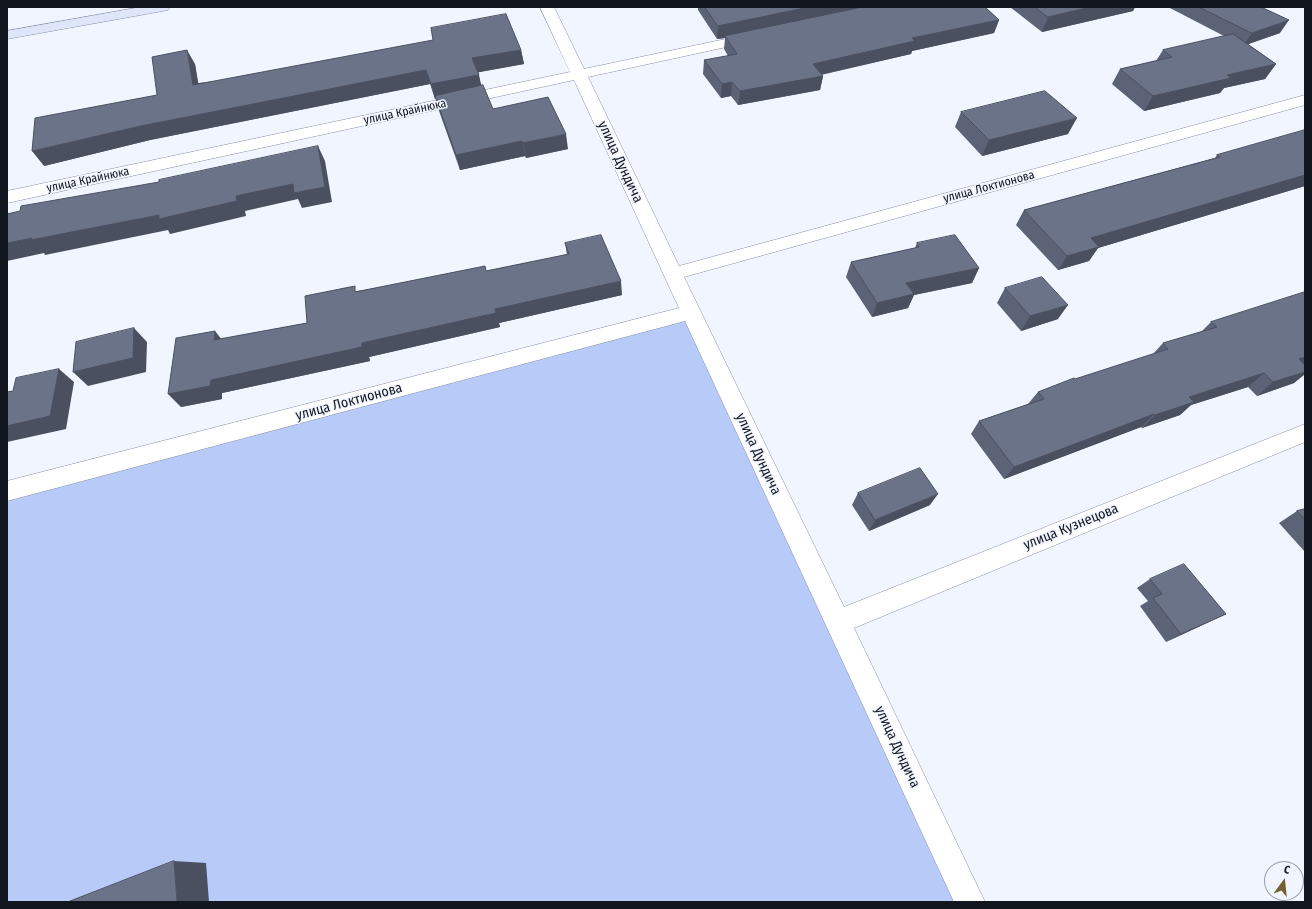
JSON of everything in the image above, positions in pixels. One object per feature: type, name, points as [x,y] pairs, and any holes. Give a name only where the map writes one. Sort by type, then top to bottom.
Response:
[{"type":"main road","points":[[7,34],[163,7]]},
{"type":"street","name":"улица Дундича","points":[[547,7],[970,902]]},
{"type":"street","name":"улица Крайнюка","points":[[7,197],[765,35]]},
{"type":"street","name":"улица Локтионова","points":[[673,274],[1305,100]]},
{"type":"street","name":"улица Локтионова","points":[[7,491],[691,312]]},
{"type":"street","name":"улица Кузнецова","points":[[838,622],[1305,433]]},
{"type":"shaded area","points":[[691,312],[970,902],[7,902],[7,491]]},
{"type":"building","points":[[705,7],[809,7],[718,26]]},
{"type":"building","points":[[863,7],[985,7],[999,20],[912,38],[915,41],[813,64],[823,76],[740,91],[732,82],[722,84],[704,60],[737,54],[725,36]]},
{"type":"building","points":[[1035,7],[1091,7],[1048,17]]},
{"type":"building","points":[[1199,7],[1261,7],[1289,20],[1252,33]]},
{"type":"building","points":[[506,14],[521,50],[472,58],[479,75],[431,84],[426,70],[141,126],[32,151],[35,118],[157,95],[152,57],[187,50],[193,85],[433,40],[431,28]]},
{"type":"building","points":[[1233,34],[1276,64],[1227,75],[1231,78],[1153,96],[1120,69],[1172,57],[1163,50]]},
{"type":"building","points":[[483,85],[493,109],[548,97],[566,134],[523,143],[522,141],[456,155],[435,96]]},
{"type":"building","points":[[1045,91],[1077,118],[989,140],[961,112]]},
{"type":"building","points":[[1305,130],[1305,175],[1091,238],[1099,247],[1067,256],[1024,210],[1220,157],[1217,155]]},
{"type":"building","points":[[318,146],[325,187],[294,193],[293,184],[236,196],[237,201],[159,219],[159,215],[31,240],[32,238],[7,243],[7,214],[20,211],[21,206],[159,182],[159,180]]},
{"type":"building","points":[[601,235],[621,281],[495,309],[496,313],[362,343],[362,347],[211,380],[210,386],[168,394],[176,338],[215,331],[214,340],[307,323],[305,296],[355,286],[355,292],[485,266],[486,271],[569,254],[565,243]]},
{"type":"building","points":[[955,235],[979,268],[906,283],[914,294],[877,303],[851,262],[919,247],[917,243]]},
{"type":"building","points":[[1042,277],[1068,305],[1030,316],[1005,288]]},
{"type":"building","points":[[1305,292],[1305,357],[1299,359],[1305,365],[1305,372],[1273,382],[1264,373],[1189,397],[1194,402],[1155,415],[1154,414],[1014,467],[979,421],[1044,399],[1038,392],[1074,378],[1075,379],[1168,349],[1163,343],[1217,327],[1211,322]]},
{"type":"building","points":[[134,328],[133,358],[73,372],[76,342]]},
{"type":"building","points":[[59,369],[50,416],[7,426],[7,392],[13,391],[16,378]]},
{"type":"building","points":[[920,468],[938,494],[875,520],[858,493]]},
{"type":"building","points":[[1305,509],[1305,520],[1297,511]]},
{"type":"building","points":[[1184,564],[1226,614],[1181,634],[1153,598],[1162,594],[1150,579]]},
{"type":"building","points":[[174,861],[177,902],[68,902]]}]
